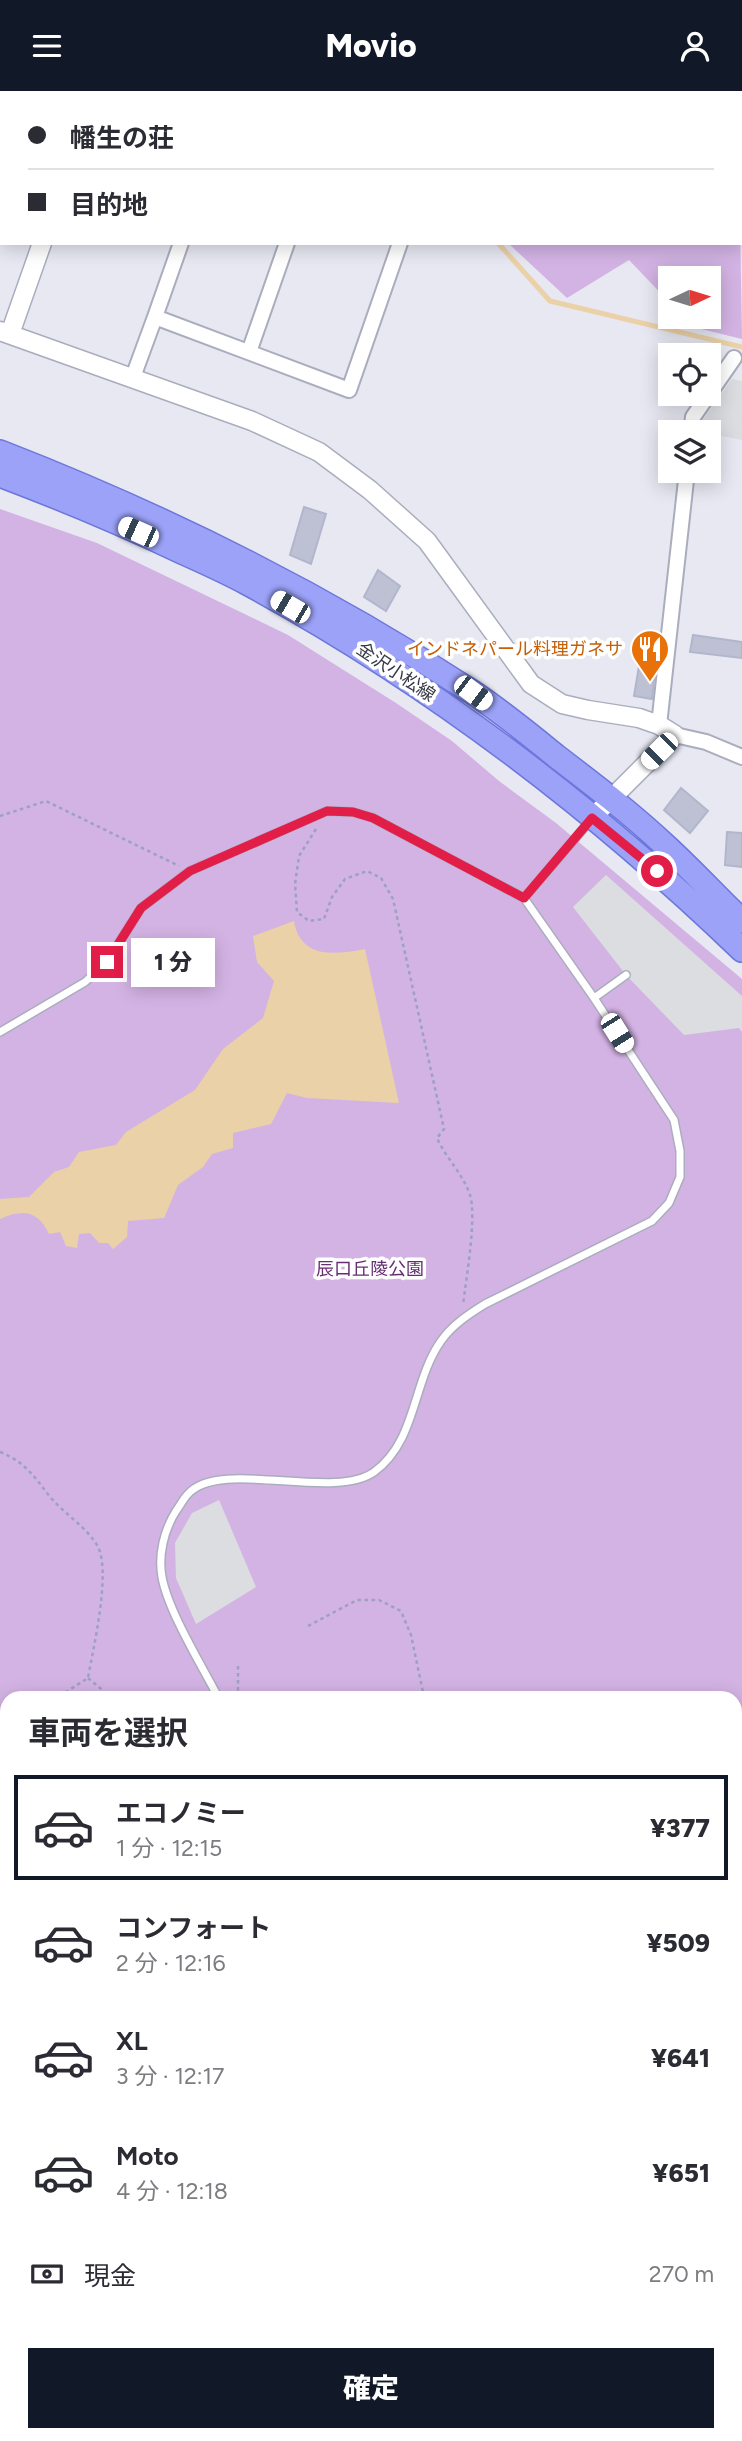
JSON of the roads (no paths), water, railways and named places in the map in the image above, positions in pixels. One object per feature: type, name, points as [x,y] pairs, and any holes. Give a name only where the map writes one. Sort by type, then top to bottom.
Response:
[{"type":"main road","name":"金沢小松線","points":[[0,452],[158,517],[250,562],[342,612],[473,693],[611,799],[666,846],[742,921]]},
{"type":"main road","name":"金沢小松線","points":[[0,475],[68,501],[245,581],[359,647],[539,774],[676,886],[742,950]]},
{"type":"street","points":[[41,245],[5,332],[252,421],[320,452],[427,541],[531,684],[562,704],[588,711],[639,718],[659,725],[675,735],[706,742],[742,757]]},
{"type":"street","points":[[133,377],[180,245]]},
{"type":"street","points":[[249,352],[287,245]]},
{"type":"street","points":[[155,317],[349,390],[399,245]]},
{"type":"street","points":[[693,420],[734,358]]},
{"type":"street","points":[[659,725],[686,483]]},
{"type":"street","points":[[592,818],[675,735]]},
{"type":"lane","points":[[0,1032],[85,982],[107,962],[141,908],[190,871],[327,811],[353,812],[373,818],[524,898],[674,1120],[680,1151],[680,1177],[669,1203],[652,1221],[485,1304],[462,1319],[441,1342],[427,1369],[402,1440],[387,1461],[371,1474],[338,1482],[229,1479],[188,1492],[171,1519],[162,1546],[162,1577],[171,1605],[215,1691]]},
{"type":"lane","points":[[524,898],[592,818]]},
{"type":"lane","points":[[594,998],[626,975]]},
{"type":"waterway","points":[[500,245],[550,301],[742,347]]},
{"type":"place","name":"インドネパール料理ガネサ","points":[[650,683]]},
{"type":"park label","name":"辰口丘陵公園","points":[[370,1269]]}]
